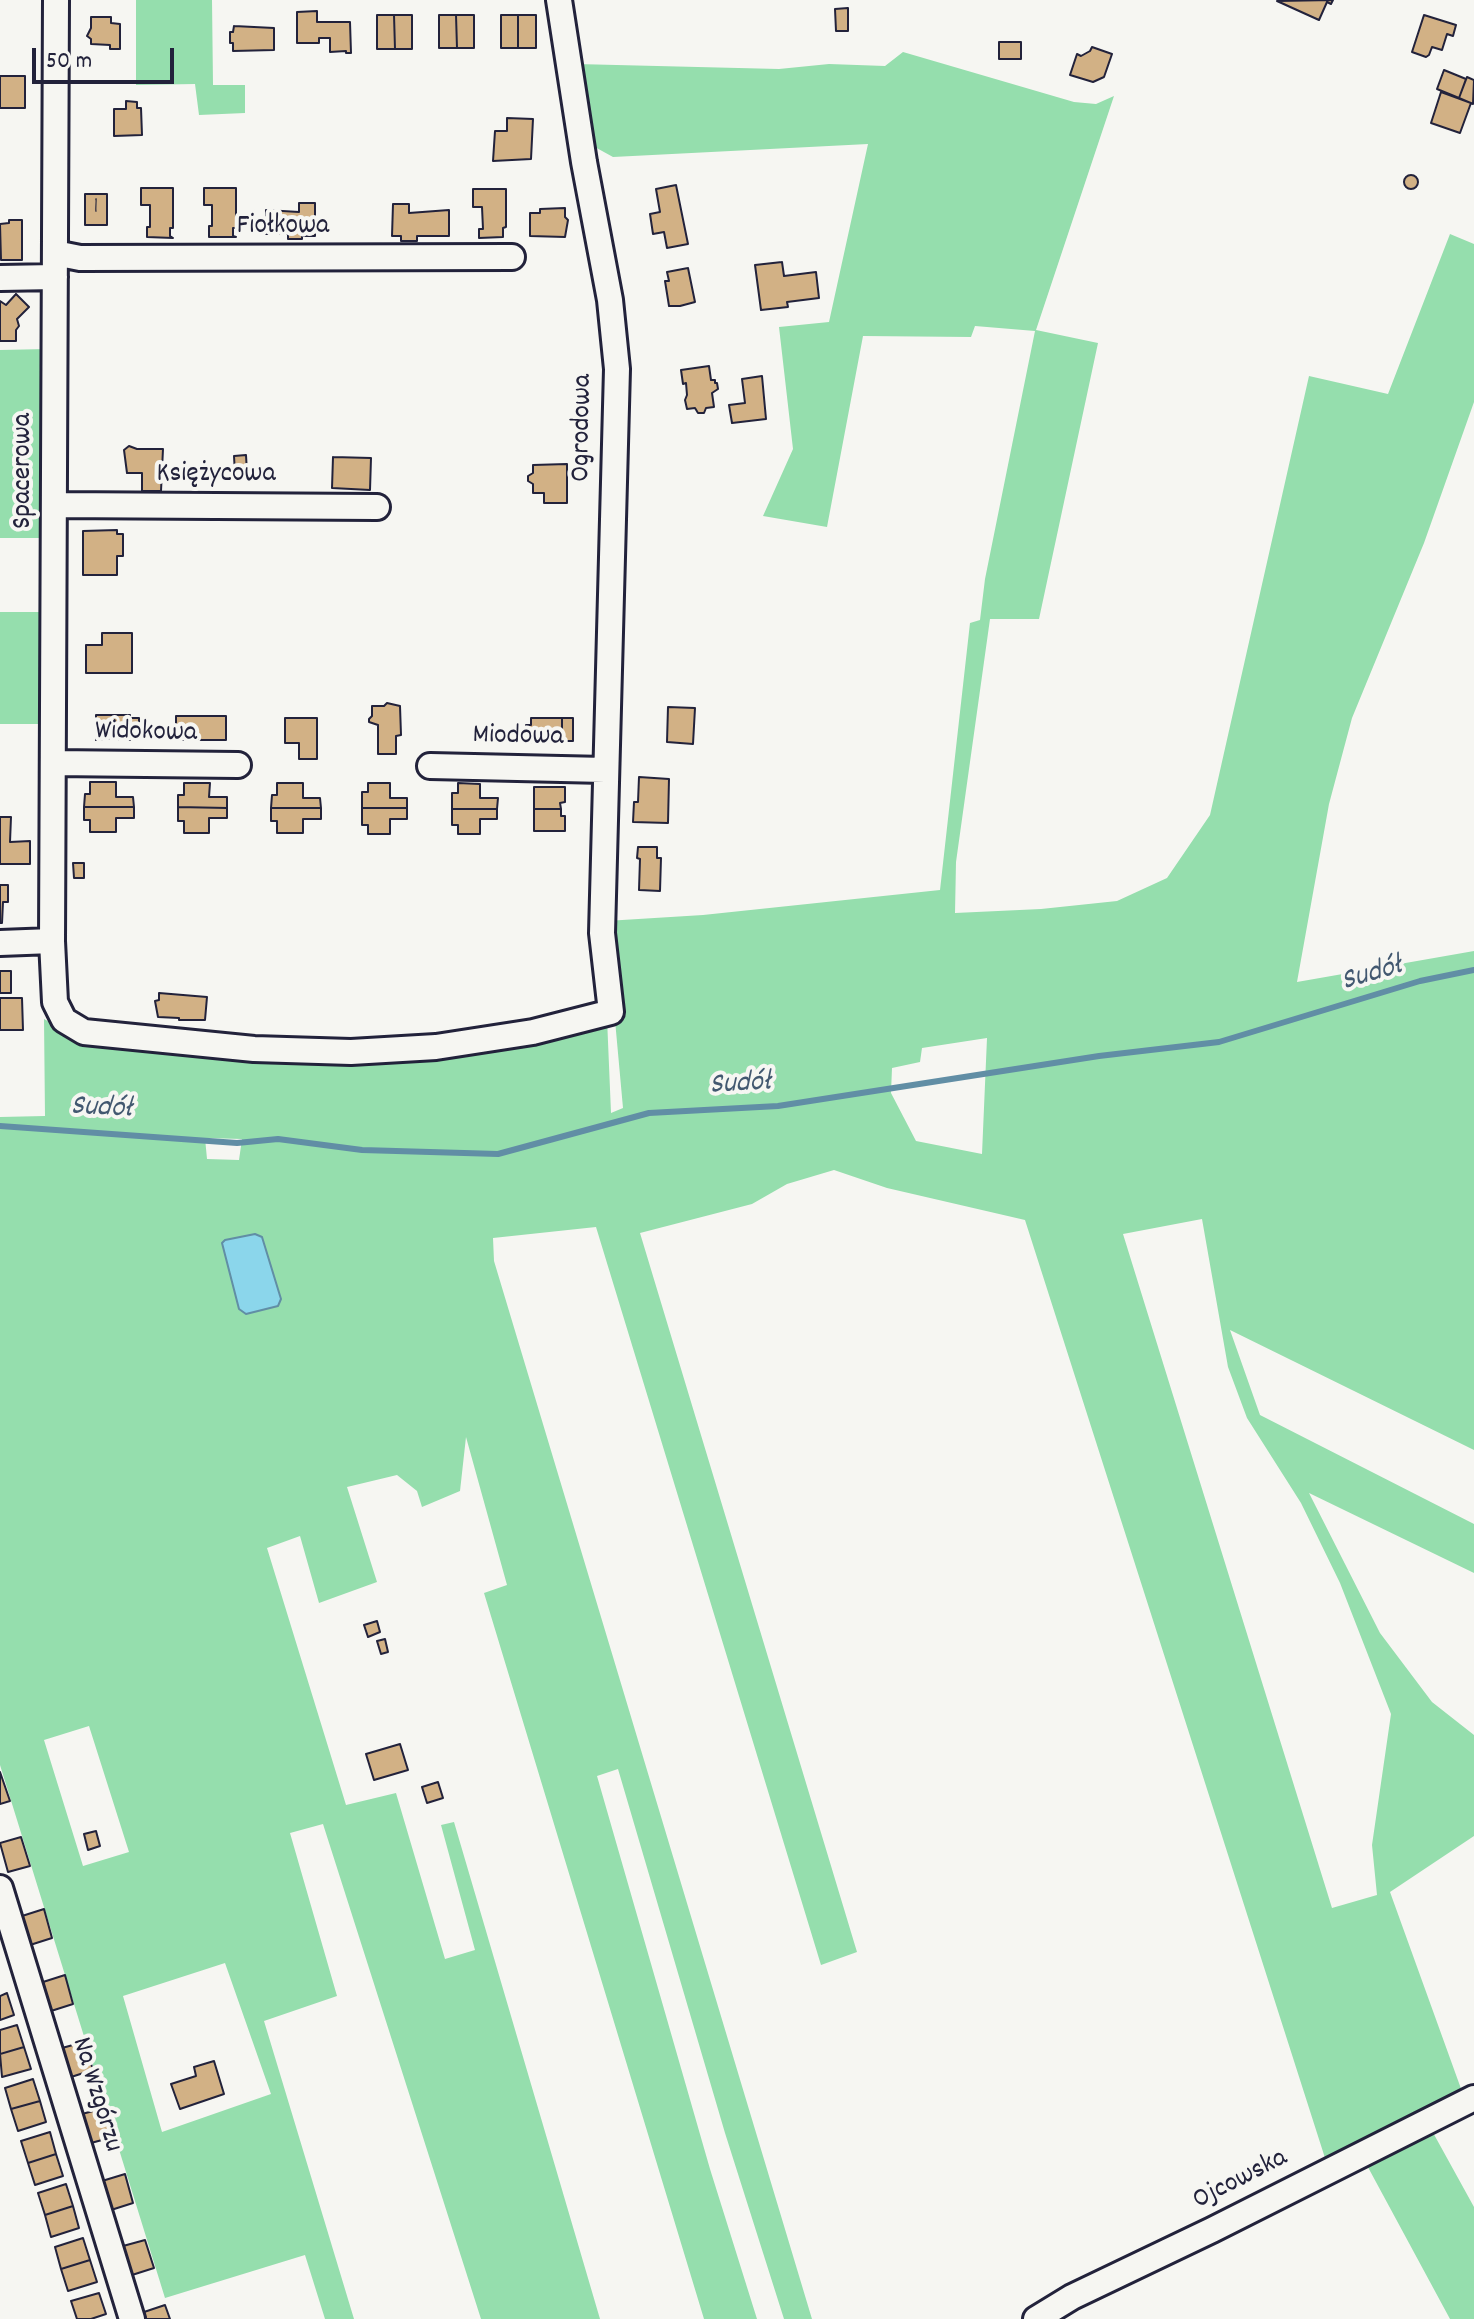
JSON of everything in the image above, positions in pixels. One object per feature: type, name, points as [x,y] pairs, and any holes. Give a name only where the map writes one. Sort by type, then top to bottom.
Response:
[{"type":"street","name":"Spacerowa","points":[[56,0],[52,941],[55,1002],[64,1020],[84,1032],[282,1050],[351,1052],[436,1047],[533,1032],[611,1012],[602,933],[603,862]]},
{"type":"street","name":"Ogrodowa","points":[[559,0],[584,162],[610,300],[617,369],[603,862]]},
{"type":"street","name":"Fiołkowa","points":[[0,278],[80,258],[512,257]]},
{"type":"street","name":"Księżycowa","points":[[55,505],[377,507]]},
{"type":"street","name":"Widokowa","points":[[54,763],[238,765]]},
{"type":"street","name":"Miodowa","points":[[430,766],[605,770]]},
{"type":"street","points":[[0,943],[52,941]]},
{"type":"street","name":"Na Wzgórzu","points":[[0,1888],[132,2319]]},
{"type":"street","name":"Ojcowska","points":[[1036,2319],[1072,2297],[1474,2098]]},
{"type":"green space","points":[[136,0],[212,0],[213,85],[245,85],[245,113],[199,115],[195,84],[136,85]]},
{"type":"green space","points":[[903,52],[1074,102],[1096,104],[1114,96],[1036,330],[1098,343],[1039,619],[990,619],[956,862],[955,913],[1117,901],[1167,878],[1210,815],[1309,376],[1388,394],[1450,234],[1474,244],[1474,402],[1424,543],[1352,718],[1329,804],[1297,982],[1474,951],[1474,1450],[1230,1330],[1260,1415],[1474,1524],[1474,1573],[1309,1493],[1380,1633],[1432,1702],[1474,1735],[1474,1836],[1390,1892],[1464,2097],[1325,2158],[1025,1220],[887,1188],[834,1170],[787,1184],[752,1204],[640,1233],[857,1952],[821,1965],[596,1227],[493,1238],[494,1261],[812,2319],[784,2319],[725,2133],[618,1769],[597,1776],[710,2169],[757,2319],[704,2319],[484,1593],[507,1585],[466,1437],[460,1491],[422,1507],[417,1491],[397,1475],[347,1487],[377,1582],[319,1603],[300,1536],[267,1548],[346,1805],[396,1793],[445,1959],[475,1950],[441,1825],[454,1822],[600,2319],[481,2319],[323,1824],[290,1833],[337,1996],[264,2021],[354,2319],[325,2319],[305,2255],[165,2298],[0,1765],[0,1117],[45,1116],[44,1019],[82,1040],[350,1056],[607,1018],[611,1113],[623,1108],[606,921],[703,915],[940,890],[970,623],[980,620],[985,579],[1035,331],[975,326],[971,337],[863,336],[827,527],[763,516],[793,449],[779,327],[829,322],[868,144],[613,157],[593,146],[576,64],[779,69],[829,64],[885,66]],"holes":[[[987,1038],[982,1154],[916,1141],[891,1093],[892,1068],[920,1062],[922,1048]],[[205,1138],[242,1139],[239,1160],[207,1159]],[[1202,1219],[1228,1367],[1247,1418],[1301,1503],[1340,1583],[1391,1714],[1372,1845],[1377,1895],[1332,1908],[1123,1234]],[[89,1726],[129,1852],[83,1866],[44,1740]],[[225,1963],[271,2094],[162,2132],[123,1996]]]},
{"type":"green space","points":[[47,349],[47,538],[0,538],[0,350]]},
{"type":"green space","points":[[0,612],[47,612],[46,724],[0,724]]},
{"type":"green space","points":[[1431,2129],[1474,2207],[1474,2319],[1450,2319],[1363,2158]]},
{"type":"water","points":[[255,1234],[262,1237],[281,1299],[278,1306],[246,1314],[239,1309],[222,1243]]},
{"type":"building","points":[[1333,0],[1331,4],[1327,2],[1319,20],[1277,1]]},
{"type":"building","points":[[848,8],[848,31],[836,31],[835,9]]},
{"type":"building","points":[[317,11],[317,22],[350,22],[351,53],[330,52],[330,38],[319,38],[319,43],[297,43],[297,12]]},
{"type":"building","points":[[377,15],[394,15],[395,49],[377,49]]},
{"type":"building","points":[[394,15],[412,15],[412,49],[395,49]]},
{"type":"building","points":[[439,15],[456,15],[457,48],[439,48]]},
{"type":"building","points":[[456,15],[474,15],[474,48],[457,48]]},
{"type":"building","points":[[501,15],[518,15],[518,48],[501,48]]},
{"type":"building","points":[[518,15],[536,15],[536,48],[518,48]]},
{"type":"building","points":[[1424,15],[1456,25],[1453,36],[1447,34],[1442,50],[1432,47],[1426,57],[1412,52]]},
{"type":"building","points":[[91,17],[111,17],[111,23],[120,24],[120,49],[91,44],[87,36]]},
{"type":"building","points":[[234,26],[274,28],[274,50],[233,51],[230,32],[233,32]]},
{"type":"building","points":[[999,42],[1021,42],[1021,59],[999,59]]},
{"type":"building","points":[[1092,47],[1112,54],[1104,77],[1093,82],[1070,75],[1077,54],[1081,56]]},
{"type":"building","points":[[1444,70],[1466,79],[1459,98],[1437,89]]},
{"type":"building","points":[[0,76],[25,76],[25,108],[0,108]]},
{"type":"building","points":[[1467,77],[1474,80],[1473,104],[1459,98]]},
{"type":"building","points":[[1441,92],[1471,103],[1460,133],[1431,123]]},
{"type":"building","points":[[126,101],[137,102],[137,108],[141,108],[142,135],[114,136],[114,109],[126,109]]},
{"type":"building","points":[[507,118],[533,119],[531,159],[493,161],[495,131],[507,131]]},
{"type":"building","points":[[1411,175],[1418,182],[1411,189],[1404,182]]},
{"type":"building","points":[[676,185],[688,244],[667,248],[664,232],[653,234],[650,214],[660,212],[656,189]]},
{"type":"building","points":[[141,188],[173,188],[173,228],[170,228],[170,236],[173,238],[147,237],[150,205],[141,205]]},
{"type":"building","points":[[204,188],[236,188],[236,228],[233,228],[233,236],[236,237],[209,237],[212,205],[204,205]]},
{"type":"building","points":[[473,189],[506,189],[503,237],[479,238],[479,229],[483,229],[482,207],[473,207]]},
{"type":"building","points":[[85,194],[107,194],[107,225],[85,225]]},
{"type":"building","points":[[299,203],[315,203],[315,236],[288,239],[288,234],[266,234],[266,210],[299,212]]},
{"type":"building","points":[[393,204],[409,204],[409,213],[449,210],[449,236],[417,236],[417,241],[401,241],[401,236],[392,236]]},
{"type":"building","points":[[565,208],[568,220],[565,237],[530,236],[530,213],[540,213],[540,209]]},
{"type":"building","points":[[9,220],[22,220],[22,260],[1,260],[0,224],[9,223]]},
{"type":"building","points":[[782,262],[784,276],[816,272],[819,298],[787,302],[788,307],[761,310],[755,265]]},
{"type":"building","points":[[688,268],[695,302],[669,306],[665,281],[669,281],[667,272]]},
{"type":"building","points":[[16,294],[29,307],[17,319],[16,341],[0,341],[0,301],[6,305]]},
{"type":"building","points":[[709,366],[711,380],[715,380],[718,389],[712,393],[714,407],[706,408],[704,413],[698,413],[695,408],[687,409],[686,383],[683,384],[681,370]]},
{"type":"building","points":[[762,376],[766,419],[732,423],[729,405],[745,403],[742,379]]},
{"type":"building","points":[[129,446],[163,449],[161,491],[142,491],[142,473],[127,473],[124,450]]},
{"type":"building","points":[[246,455],[247,473],[235,474],[234,456]]},
{"type":"building","points":[[333,457],[371,458],[370,490],[332,488]]},
{"type":"building","points":[[567,464],[567,503],[544,503],[544,493],[533,493],[533,484],[528,481],[533,465]]},
{"type":"building","points":[[117,530],[117,534],[123,534],[123,556],[117,556],[117,575],[83,575],[83,531]]},
{"type":"building","points":[[102,633],[132,633],[132,673],[86,673],[86,645],[102,645]]},
{"type":"building","points":[[387,703],[400,706],[401,735],[396,736],[396,754],[378,754],[378,725],[369,722],[369,719],[372,706]]},
{"type":"building","points":[[668,707],[695,708],[693,744],[667,742]]},
{"type":"building","points":[[96,715],[130,715],[130,740],[119,740],[119,737],[96,740]]},
{"type":"building","points":[[176,716],[226,716],[226,740],[176,740]]},
{"type":"building","points":[[130,718],[139,718],[139,737],[130,737]]},
{"type":"building","points":[[285,718],[317,718],[317,759],[299,759],[299,743],[285,743]]},
{"type":"building","points":[[531,718],[562,718],[562,743],[531,743],[531,735],[526,736],[526,725],[531,725]]},
{"type":"building","points":[[562,718],[573,718],[573,741],[562,741]]},
{"type":"building","points":[[639,777],[669,779],[668,823],[633,822]]},
{"type":"building","points":[[90,782],[116,782],[116,797],[133,797],[134,807],[84,807],[85,794],[90,794]]},
{"type":"building","points":[[184,783],[210,783],[209,797],[227,797],[227,808],[178,807],[178,795],[184,795]]},
{"type":"building","points":[[277,783],[303,783],[303,798],[320,798],[321,808],[271,808],[272,795],[277,795]]},
{"type":"building","points":[[368,783],[390,783],[390,798],[407,798],[407,808],[362,808],[362,792],[368,792]]},
{"type":"building","points":[[458,783],[480,784],[480,798],[498,798],[497,809],[452,809],[452,793],[458,793]]},
{"type":"building","points":[[534,787],[565,787],[565,802],[560,803],[561,809],[534,809]]},
{"type":"building","points":[[84,807],[134,807],[134,818],[116,818],[116,832],[90,832],[90,820],[84,820]]},
{"type":"building","points":[[178,807],[227,808],[227,818],[209,818],[209,833],[184,833],[184,821],[178,821]]},
{"type":"building","points":[[271,808],[321,808],[321,819],[303,819],[303,833],[277,833],[277,821],[271,821]]},
{"type":"building","points":[[362,808],[407,808],[407,819],[390,819],[390,834],[368,834],[368,825],[362,825]]},
{"type":"building","points":[[452,809],[497,809],[497,819],[480,819],[480,834],[458,834],[458,825],[452,825]]},
{"type":"building","points":[[534,809],[561,809],[561,816],[565,816],[565,831],[534,831]]},
{"type":"building","points":[[0,817],[11,817],[10,842],[30,841],[30,864],[0,864]]},
{"type":"building","points":[[638,847],[657,847],[657,858],[661,858],[660,891],[639,890]]},
{"type":"building","points":[[73,863],[84,863],[84,878],[74,878]]},
{"type":"building","points":[[0,885],[8,885],[8,902],[3,902],[2,923],[0,923]]},
{"type":"building","points":[[0,971],[11,971],[11,993],[0,993]]},
{"type":"building","points":[[159,993],[207,997],[205,1020],[158,1017],[155,1001],[159,1000]]},
{"type":"building","points":[[0,998],[22,998],[23,1030],[0,1030]]},
{"type":"building","points":[[377,1621],[380,1632],[368,1637],[364,1625]]},
{"type":"building","points":[[385,1639],[388,1652],[381,1654],[377,1641]]},
{"type":"building","points":[[400,1744],[408,1770],[374,1780],[366,1754]]},
{"type":"building","points":[[0,1772],[10,1801],[0,1804]]},
{"type":"building","points":[[438,1782],[443,1798],[427,1803],[422,1787]]},
{"type":"building","points":[[96,1831],[100,1846],[88,1850],[84,1834]]},
{"type":"building","points":[[21,1837],[30,1866],[8,1872],[0,1843]]},
{"type":"building","points":[[44,1909],[52,1938],[30,1945],[22,1916]]},
{"type":"building","points":[[65,1975],[73,2004],[51,2011],[43,1982]]},
{"type":"building","points":[[7,1993],[14,2015],[0,2020],[0,1996]]},
{"type":"building","points":[[17,2025],[24,2047],[0,2054],[0,2030]]},
{"type":"building","points":[[84,2042],[93,2070],[71,2077],[62,2048]]},
{"type":"building","points":[[24,2047],[31,2069],[2,2077],[0,2054]]},
{"type":"building","points":[[214,2061],[224,2094],[180,2109],[171,2084],[196,2076],[194,2067]]},
{"type":"building","points":[[33,2079],[40,2101],[11,2109],[5,2088]]},
{"type":"building","points":[[40,2101],[46,2122],[18,2131],[11,2109]]},
{"type":"building","points":[[104,2108],[113,2137],[91,2143],[82,2114]]},
{"type":"building","points":[[50,2132],[56,2154],[28,2163],[21,2141]]},
{"type":"building","points":[[56,2154],[63,2176],[35,2185],[28,2163]]},
{"type":"building","points":[[125,2174],[133,2203],[111,2210],[102,2181]]},
{"type":"building","points":[[66,2184],[73,2206],[45,2215],[38,2193]]},
{"type":"building","points":[[73,2206],[79,2228],[51,2237],[45,2215]]},
{"type":"building","points":[[83,2238],[90,2260],[61,2269],[55,2247]]},
{"type":"building","points":[[145,2240],[154,2268],[132,2275],[123,2246]]},
{"type":"building","points":[[90,2260],[97,2282],[68,2291],[61,2269]]},
{"type":"building","points":[[99,2293],[106,2314],[77,2319],[71,2301]]},
{"type":"building","points":[[165,2305],[170,2319],[146,2319],[144,2312]]},
{"type":"waterway","name":"Sudół","points":[[0,1126],[237,1143],[278,1139],[362,1150],[498,1154],[649,1113],[778,1106],[1099,1056],[1219,1042],[1420,981],[1474,970]]}]
